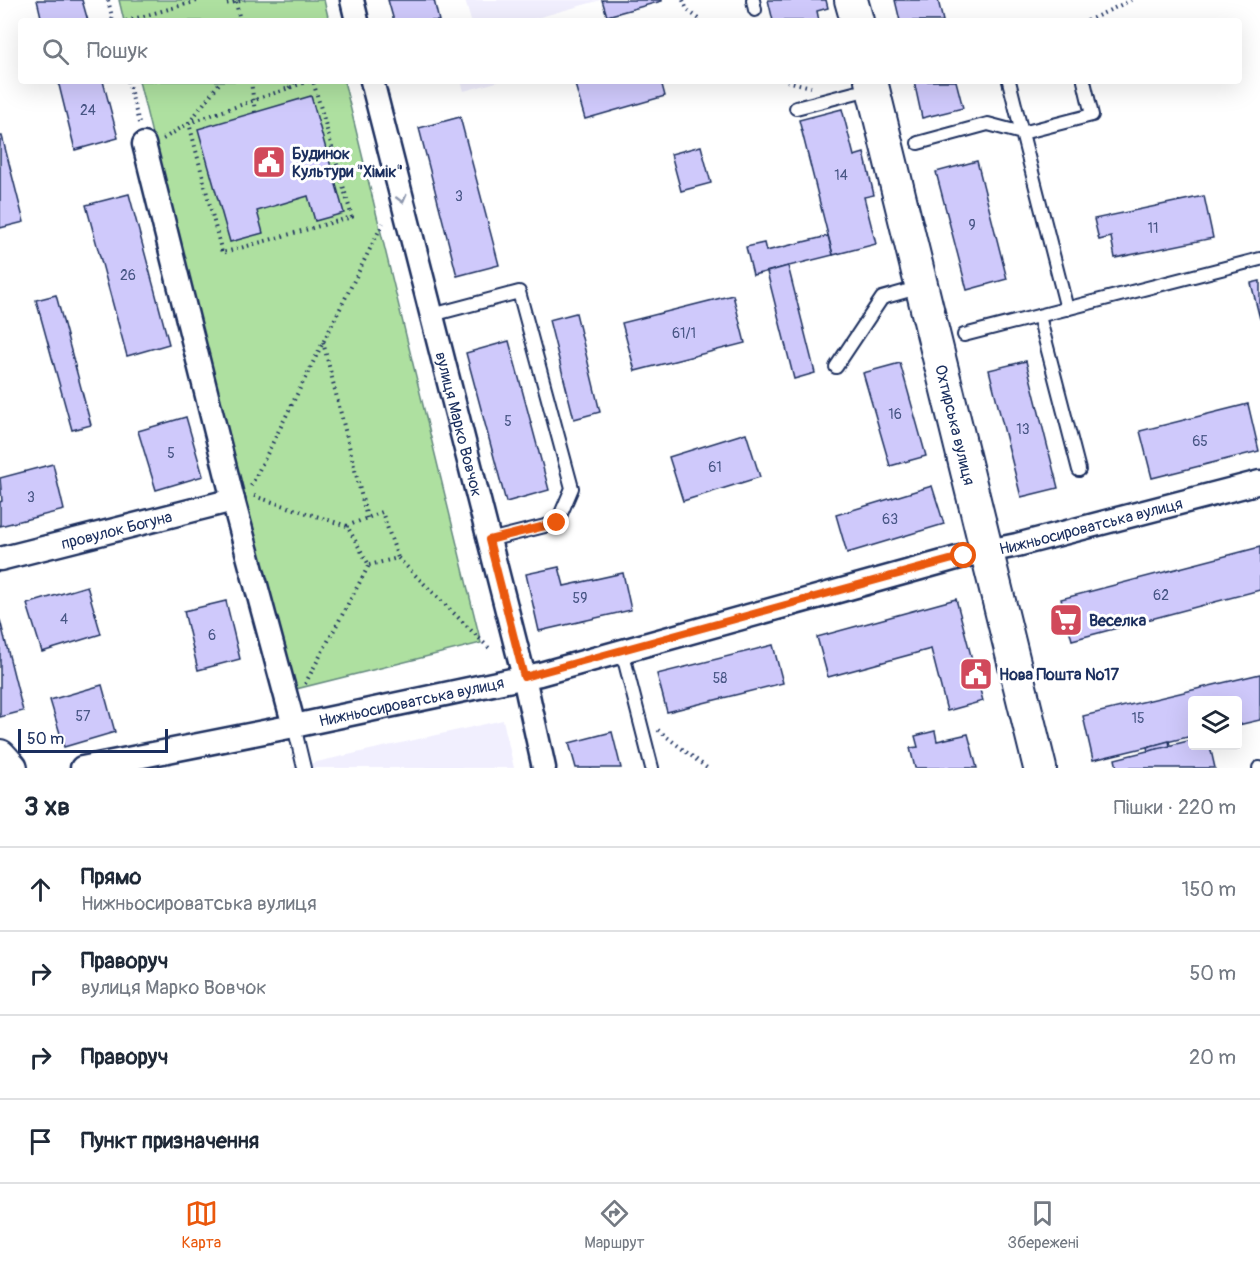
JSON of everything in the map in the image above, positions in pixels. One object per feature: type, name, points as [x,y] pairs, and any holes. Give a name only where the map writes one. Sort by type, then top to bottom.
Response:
[{"type":"main road","points":[[852,0],[856,18]]},
{"type":"main road","name":"Охтирська вулиця","points":[[872,85],[1040,768]]},
{"type":"main road","points":[[0,756],[11,768]]},
{"type":"street","points":[[352,0],[356,18]]},
{"type":"street","name":"вулиця Марко Вовчок","points":[[373,84],[524,677],[544,768]]},
{"type":"street","points":[[153,142],[233,500],[294,726]]},
{"type":"street","name":"Нижньосироватська вулиця","points":[[82,768],[524,677],[986,550],[1017,545],[1260,482]]},
{"type":"street","name":"провулок Богуна","points":[[0,559],[233,500]]},
{"type":"lane","points":[[1010,84],[1067,309]]},
{"type":"lane","points":[[918,143],[988,124],[1022,133],[1092,115],[1085,84]]},
{"type":"lane","points":[[796,108],[872,85]]},
{"type":"lane","points":[[964,335],[1260,259]]},
{"type":"lane","points":[[836,367],[882,298],[922,286]]},
{"type":"lane","points":[[432,315],[519,292],[572,488],[557,523],[489,540]]},
{"type":"lane","points":[[1039,316],[1079,470]]},
{"type":"lane","points":[[622,651],[652,768]]},
{"type":"lane","points":[[294,726],[304,768]]},
{"type":"path","points":[[108,0],[112,18]]},
{"type":"path","points":[[137,18],[201,0]]},
{"type":"path","points":[[224,0],[225,4],[245,0]]},
{"type":"path","points":[[683,0],[687,10],[698,18]]},
{"type":"path","points":[[1093,18],[1131,0]]},
{"type":"path","points":[[236,2],[239,18]]},
{"type":"path","points":[[129,84],[153,142],[189,123],[303,84]]},
{"type":"path","points":[[189,123],[219,84]]},
{"type":"path","points":[[251,84],[255,112]]},
{"type":"path","points":[[289,89],[293,84]]},
{"type":"path","points":[[189,123],[222,253],[352,217],[312,84]]},
{"type":"path","points":[[383,223],[247,494],[347,526],[382,512],[398,558],[491,650]]},
{"type":"path","points":[[323,342],[367,518]]},
{"type":"path","points":[[347,526],[369,565]]},
{"type":"path","points":[[302,690],[369,565],[398,558]]},
{"type":"path","points":[[639,715],[707,768]]},
{"type":"shaded area","points":[[465,0],[601,0],[537,18],[470,18]]},
{"type":"shaded area","points":[[462,84],[489,84],[464,91]]},
{"type":"shaded area","points":[[503,720],[514,768],[290,768]]},
{"type":"green space","points":[[119,0],[324,0],[328,18],[123,18]]},
{"type":"green space","points":[[140,84],[345,84],[481,643],[288,691]]},
{"type":"building","points":[[37,0],[82,0],[87,18],[41,18]]},
{"type":"building","points":[[388,0],[434,0],[438,18],[393,18]]},
{"type":"building","points":[[602,0],[662,0],[662,1],[607,16]]},
{"type":"building","points":[[768,0],[826,0],[828,8],[817,11],[818,18],[772,18]]},
{"type":"building","points":[[895,0],[938,0],[942,18],[899,18]]},
{"type":"building","points":[[59,84],[104,84],[118,138],[75,150]]},
{"type":"building","points":[[575,84],[662,84],[665,96],[585,119]]},
{"type":"building","points":[[915,84],[957,84],[963,108],[922,118]]},
{"type":"building","name":"Будинок Культури \"Хімік\"","points":[[311,96],[344,213],[315,221],[308,196],[257,211],[263,233],[230,242],[198,129]]},
{"type":"building","points":[[842,109],[854,156],[864,153],[874,195],[864,197],[876,244],[833,255],[799,120]]},
{"type":"building","points":[[460,117],[499,265],[457,276],[419,128]]},
{"type":"building","points":[[0,136],[2,136],[24,222],[0,228]]},
{"type":"building","points":[[701,146],[711,183],[681,191],[671,154]]},
{"type":"building","points":[[977,161],[1007,279],[967,290],[936,172]]},
{"type":"building","points":[[129,194],[169,344],[127,356],[86,205]]},
{"type":"building","points":[[1204,196],[1213,238],[1115,258],[1111,237],[1099,240],[1094,219]]},
{"type":"building","points":[[828,236],[833,255],[753,275],[746,247],[764,243],[766,251]]},
{"type":"building","points":[[788,266],[815,373],[794,379],[767,272]]},
{"type":"building","points":[[1260,281],[1260,319],[1251,283]]},
{"type":"building","points":[[56,295],[91,425],[72,430],[36,300]]},
{"type":"building","points":[[733,295],[745,343],[635,371],[622,323]]},
{"type":"building","points":[[576,313],[600,412],[574,419],[549,320]]},
{"type":"building","points":[[509,341],[549,490],[506,502],[466,353]]},
{"type":"building","points":[[1026,361],[1058,488],[1021,497],[989,370]]},
{"type":"building","points":[[900,363],[926,456],[890,466],[863,373]]},
{"type":"building","points":[[1248,404],[1259,451],[1152,478],[1140,431]]},
{"type":"building","points":[[186,417],[203,476],[156,490],[138,431]]},
{"type":"building","points":[[746,433],[760,477],[683,501],[669,457]]},
{"type":"building","points":[[53,464],[64,510],[0,526],[0,502],[2,501],[0,478]]},
{"type":"building","points":[[932,486],[944,524],[847,553],[836,515]]},
{"type":"building","points":[[1260,547],[1260,590],[1072,640],[1061,599]]},
{"type":"building","points":[[559,567],[564,586],[623,573],[631,610],[539,631],[526,574]]},
{"type":"building","points":[[87,586],[101,634],[42,652],[27,604]]},
{"type":"building","points":[[956,599],[983,701],[947,711],[931,649],[828,677],[817,637]]},
{"type":"building","points":[[226,601],[240,659],[198,670],[184,611]]},
{"type":"building","points":[[0,620],[23,711],[0,717]]},
{"type":"building","points":[[773,645],[783,683],[667,712],[657,674]]},
{"type":"building","points":[[1260,674],[1260,720],[1242,724],[1242,696],[1188,696],[1188,737],[1093,760],[1083,716]]},
{"type":"building","points":[[102,685],[115,732],[64,747],[50,700]]},
{"type":"building","points":[[935,731],[937,741],[968,734],[977,768],[915,768],[910,748],[918,747],[915,736]]},
{"type":"building","points":[[612,732],[621,768],[576,768],[569,743]]},
{"type":"building","points":[[1169,741],[1170,746],[1148,751],[1147,747]]},
{"type":"building","points":[[1188,741],[1188,750],[1211,750],[1215,768],[1117,768],[1115,759]]},
{"type":"place","name":"Будинок Культури \"Хімік\"","points":[[269,162]]},
{"type":"place","name":"Веселка","points":[[1066,620]]},
{"type":"place","name":"Нова Пошта №17","points":[[976,674]]},
{"type":"route","points":[[557,523],[489,540],[524,677],[964,556]]}]
